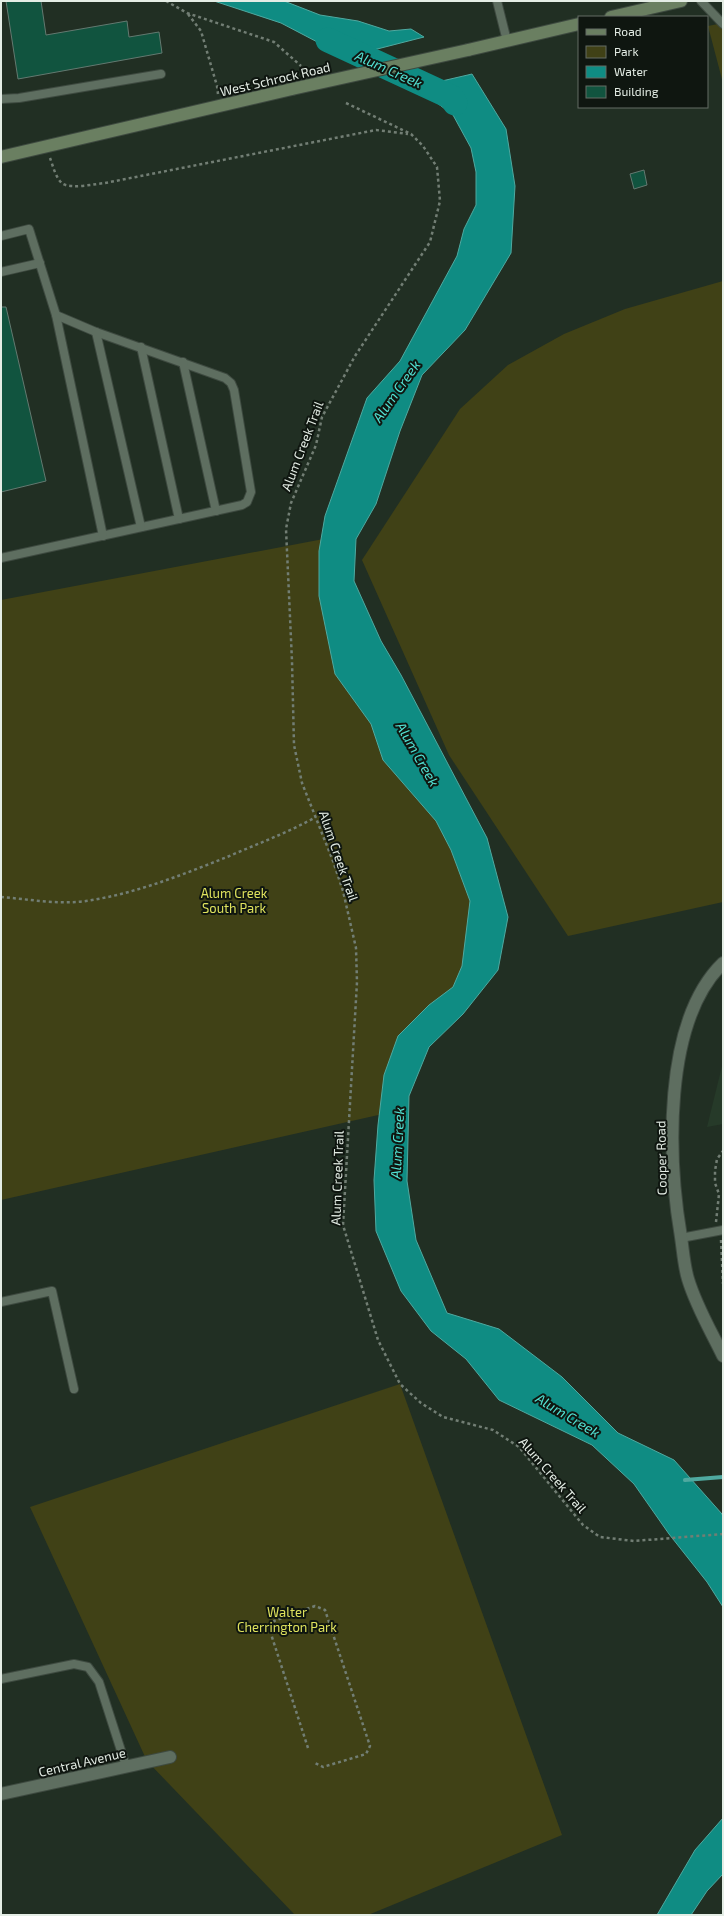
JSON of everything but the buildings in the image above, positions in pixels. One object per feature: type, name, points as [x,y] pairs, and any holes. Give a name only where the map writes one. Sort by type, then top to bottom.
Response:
[{"type":"main road","points":[[615,16],[681,1]]},
{"type":"main road","name":"West Schrock Road","points":[[1,157],[578,24]]},
{"type":"street","name":"Cooper Road","points":[[723,963],[697,1000],[684,1038],[676,1075],[673,1160],[674,1197],[688,1278],[701,1312],[723,1356]]},
{"type":"street","name":"Central Avenue","points":[[1,1794],[170,1757]]},
{"type":"lane","points":[[497,1],[507,41]]},
{"type":"lane","points":[[701,1],[723,24]]},
{"type":"lane","points":[[1,98],[19,98],[161,74]]},
{"type":"lane","points":[[1,236],[29,229],[56,315],[103,536]]},
{"type":"lane","points":[[1,272],[40,263]]},
{"type":"lane","points":[[1,558],[242,505],[247,502],[251,492],[234,390],[231,383],[225,378],[141,346],[96,332],[56,315]]},
{"type":"lane","points":[[96,332],[141,527]]},
{"type":"lane","points":[[141,346],[179,519]]},
{"type":"lane","points":[[183,362],[216,511]]},
{"type":"lane","points":[[681,1238],[721,1231]]},
{"type":"lane","points":[[1,1302],[52,1291],[74,1389]]},
{"type":"lane","points":[[1,1679],[74,1664],[88,1667],[99,1682],[126,1766]]},
{"type":"path","points":[[166,1],[188,13],[274,42],[301,66]]},
{"type":"path","points":[[188,13],[200,31],[217,86],[219,106]]},
{"type":"path","name":"Alum Creek Trail","points":[[346,103],[411,134],[423,146],[437,167],[440,201],[430,242],[355,356],[322,417],[316,445],[291,503],[286,529],[294,745],[302,783],[344,891],[356,948],[357,982],[343,1225],[378,1340],[400,1384],[421,1403],[443,1417],[494,1430],[519,1448],[584,1525],[600,1537],[634,1541],[723,1534]]},
{"type":"path","points":[[45,147],[57,176],[63,184],[72,186],[105,183],[376,130],[411,134]]},
{"type":"path","points":[[1,897],[48,901],[85,901],[130,891],[185,874],[291,830],[316,818]]},
{"type":"path","points":[[723,1151],[717,1160],[715,1171],[715,1183],[719,1194],[716,1221],[721,1231],[723,1284]]},
{"type":"path","points":[[308,1748],[271,1634],[274,1621],[314,1606],[325,1610],[370,1746],[366,1754],[323,1767],[313,1762]]},
{"type":"shaded area","points":[[723,1062],[723,1124],[707,1127]]},
{"type":"green space","points":[[723,23],[723,83],[708,26]]},
{"type":"green space","points":[[723,281],[723,902],[568,936],[449,755],[362,560],[460,409],[508,365],[564,334],[625,309]]},
{"type":"green space","name":"Alum Creek South Park","points":[[334,537],[486,902],[477,979],[415,1046],[396,1111],[1,1200],[1,600]]},
{"type":"green space","name":"Walter Cherrington Park","points":[[400,1384],[562,1835],[368,1915],[295,1915],[147,1761],[30,1507]]},
{"type":"water","points":[[214,1],[284,1],[320,15],[358,21],[389,31],[411,29],[424,37],[346,57],[281,23]]},
{"type":"water","points":[[472,74],[506,129],[515,186],[511,253],[465,330],[422,375],[400,431],[376,504],[356,539],[354,581],[381,641],[401,675],[487,838],[508,917],[498,970],[463,1014],[429,1047],[409,1096],[407,1181],[416,1240],[447,1313],[499,1329],[562,1377],[618,1433],[674,1460],[722,1514],[723,1607],[707,1582],[669,1534],[634,1484],[592,1445],[499,1400],[466,1359],[431,1331],[401,1291],[376,1231],[374,1180],[378,1125],[384,1075],[398,1036],[429,1005],[453,987],[462,966],[470,901],[451,850],[436,821],[383,760],[371,724],[335,674],[319,596],[319,551],[325,516],[367,398],[400,361],[457,256],[464,229],[476,205],[476,172],[471,148],[453,115],[416,87]]},
{"type":"water","points":[[723,1818],[723,1874],[707,1891],[691,1915],[657,1915],[695,1850]]},
{"type":"waterway","name":"Alum Creek","points":[[328,40],[451,97],[455,103]]},
{"type":"waterway","points":[[685,1480],[723,1477]]}]
